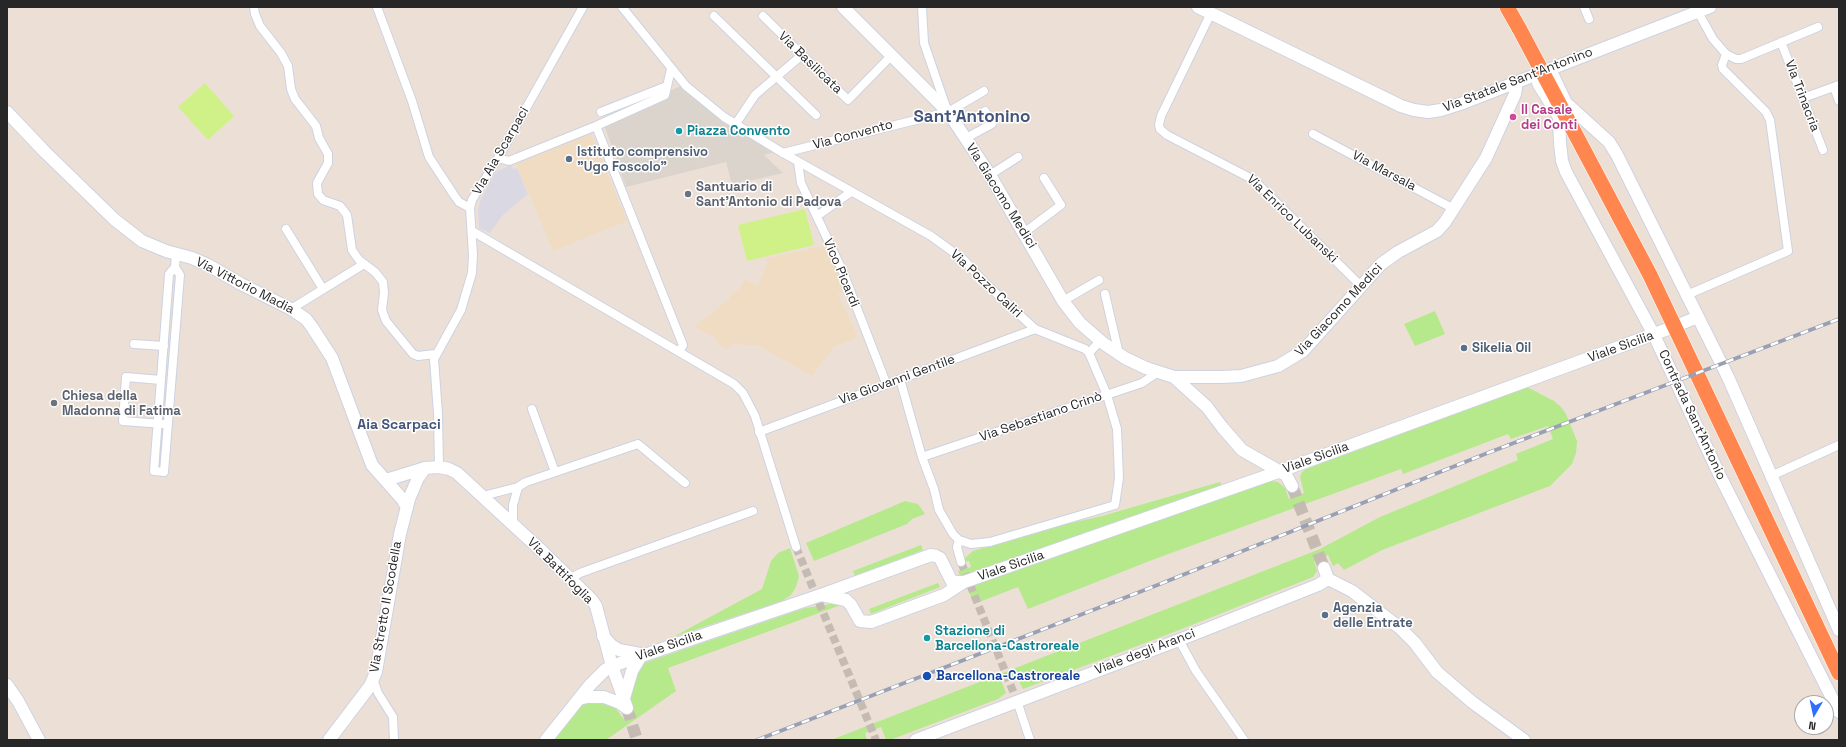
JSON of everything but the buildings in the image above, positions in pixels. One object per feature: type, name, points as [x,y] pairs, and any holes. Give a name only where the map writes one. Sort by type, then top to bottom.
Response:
[{"type":"highway","points":[[1507,7],[1569,120],[1650,275],[1839,673]]},
{"type":"street","points":[[254,7],[260,26],[288,66],[291,89],[295,99],[316,126],[319,138],[328,154],[328,163],[318,183],[318,194],[324,200],[335,203],[343,208],[347,215],[352,250],[364,264],[380,278],[384,288],[383,315],[410,351],[418,356],[435,354]]},
{"type":"street","points":[[377,7],[412,101],[430,157],[454,195],[460,202],[470,208]]},
{"type":"street","name":"Via Aia Scarpaci","points":[[439,467],[438,414],[433,364],[435,354],[457,319],[469,285],[473,266],[470,208],[477,191],[498,158],[583,7]]},
{"type":"street","points":[[622,7],[671,70],[696,95],[735,125],[782,153]]},
{"type":"street","name":"Via Giacomo Medici","points":[[843,7],[948,112],[990,175],[1025,232],[1063,301],[1080,323],[1100,341],[1119,354],[1136,363],[1174,377],[1241,376],[1278,366],[1303,351],[1381,264],[1437,231],[1445,222],[1486,158],[1520,81]]},
{"type":"street","points":[[922,7],[924,43],[948,112]]},
{"type":"street","name":"Via Statale Sant'Antonino","points":[[1198,7],[1401,106],[1414,110],[1434,112],[1539,74],[1710,7]]},
{"type":"street","points":[[1584,7],[1589,20]]},
{"type":"street","points":[[1698,12],[1713,39],[1726,54],[1731,57],[1741,58],[1818,27]]},
{"type":"street","name":"Via Enrico Lubanski","points":[[1211,13],[1161,116],[1159,125],[1160,129],[1167,135],[1254,180],[1361,286]]},
{"type":"street","points":[[714,16],[816,115]]},
{"type":"street","name":"Via Basilicata","points":[[763,16],[848,100],[891,56]]},
{"type":"street","name":"Via Trinacria","points":[[1781,42],[1823,150]]},
{"type":"street","points":[[1687,295],[1788,251],[1770,120],[1766,112],[1723,69],[1722,65],[1726,54]]},
{"type":"street","points":[[735,125],[754,95],[802,55]]},
{"type":"street","name":"Contrada Sant'Antonio","points":[[1550,69],[1566,103],[1569,120],[1560,143],[1562,161],[1566,172],[1654,334],[1720,476],[1839,712]]},
{"type":"street","points":[[498,158],[508,161],[596,126],[665,95],[671,70]]},
{"type":"street","name":"Contrada Sant'Antonio","points":[[1539,74],[1537,79],[1541,88],[1558,113],[1608,142],[1617,155],[1728,377],[1839,630]]},
{"type":"street","points":[[1520,81],[1541,88]]},
{"type":"street","points":[[601,112],[668,86]]},
{"type":"street","points":[[1803,98],[1836,86],[1839,101]]},
{"type":"street","name":"Via Convento","points":[[782,153],[948,112],[984,91]]},
{"type":"street","points":[[966,138],[992,124],[985,111]]},
{"type":"street","name":"Via Vittorio Madia","points":[[7,112],[45,152],[115,220],[142,241],[208,264],[241,284],[291,309],[312,327],[329,352],[369,460],[374,469],[386,480],[403,500],[406,508]]},
{"type":"street","points":[[596,126],[683,345],[679,352]]},
{"type":"street","name":"Via Marsala","points":[[1313,134],[1454,209]]},
{"type":"street","name":"Via Pozzo Caliri","points":[[782,153],[921,230],[941,243],[964,260],[985,283],[1035,329],[1082,348],[1088,353]]},
{"type":"street","points":[[990,175],[1018,157]]},
{"type":"street","name":"Vico Picardi","points":[[798,162],[801,183],[843,272],[886,383]]},
{"type":"street","points":[[1025,232],[1061,205],[1044,178]]},
{"type":"street","points":[[817,216],[852,192]]},
{"type":"street","points":[[286,230],[323,289]]},
{"type":"street","points":[[472,231],[734,384],[750,403],[796,547]]},
{"type":"street","points":[[175,267],[180,275],[164,472],[154,471],[169,274],[175,267],[176,254]]},
{"type":"street","points":[[291,309],[364,264]]},
{"type":"street","points":[[1063,301],[1099,280]]},
{"type":"street","points":[[1105,294],[1119,354]]},
{"type":"street","points":[[1683,323],[1698,317]]},
{"type":"street","name":"Via Giovanni Gentile","points":[[759,432],[886,383],[1035,329]]},
{"type":"street","name":"Viale Sicilia","points":[[546,740],[590,685],[605,670],[612,666],[821,596],[932,555],[940,558],[950,580],[956,583],[964,582],[1278,472],[1668,329]]},
{"type":"street","points":[[900,379],[939,510],[953,534],[959,540],[971,544],[990,542],[1115,505],[1119,478],[1118,438],[1107,394],[1088,353],[1100,341]]},
{"type":"street","points":[[134,344],[164,346]]},
{"type":"street","name":"Via Sebastiano Crinò","points":[[922,457],[1142,383],[1158,372]]},
{"type":"street","points":[[161,380],[126,377],[123,421],[168,424]]},
{"type":"street","points":[[1174,377],[1207,407],[1242,450],[1286,476],[1292,486]]},
{"type":"street","points":[[532,410],[555,472]]},
{"type":"street","points":[[483,496],[518,487],[526,482],[638,444],[685,483]]},
{"type":"street","points":[[1771,476],[1839,445]]},
{"type":"street","points":[[386,480],[426,468],[439,467]]},
{"type":"street","name":"Via Battifoglia","points":[[439,467],[449,469],[457,473],[592,600],[596,606],[604,640],[625,703]]},
{"type":"street","name":"Via Stretto II Scodella","points":[[329,740],[370,686],[373,679],[380,653],[394,562],[406,508],[418,478],[426,468]]},
{"type":"street","points":[[513,526],[513,505],[518,487]]},
{"type":"street","points":[[570,579],[580,573],[753,511]]},
{"type":"street","points":[[959,540],[956,547],[961,562]]},
{"type":"street","name":"Viale degli Aranci","points":[[916,740],[1179,640],[1318,585],[1326,574],[1400,628],[1415,643],[1437,672],[1472,702],[1524,740]]},
{"type":"street","points":[[947,593],[950,586],[950,580]]},
{"type":"street","name":"Viale Sicilia","points":[[821,596],[846,600],[851,605],[858,619],[867,623],[947,593],[964,582]]},
{"type":"street","points":[[579,699],[591,697],[604,698],[625,703],[628,680],[643,655],[619,650],[604,640]]},
{"type":"street","points":[[590,685],[603,656],[604,640]]},
{"type":"street","points":[[1179,640],[1196,672],[1244,740]]},
{"type":"street","points":[[373,679],[378,693],[393,717],[394,740]]},
{"type":"street","points":[[7,685],[18,701],[39,740]]},
{"type":"street","points":[[1016,701],[1030,740]]},
{"type":"shaded area","name":"Piazza Convento","points":[[688,83],[726,114],[784,150],[764,155],[783,173],[732,185],[726,162],[626,187],[602,119]]},
{"type":"shaded area","points":[[591,133],[627,221],[553,251],[516,164]]},
{"type":"shaded area","points":[[511,165],[513,169],[517,168],[528,194],[502,216],[490,233],[479,228],[478,210],[481,199],[496,172]]},
{"type":"shaded area","points":[[827,245],[846,290],[838,294],[858,337],[834,347],[812,376],[759,346],[732,344],[727,349],[717,343],[714,337],[694,327],[729,299],[730,295],[739,289],[745,279],[758,286],[767,263],[767,258]]},
{"type":"green space","points":[[205,83],[234,116],[208,140],[178,107]]},
{"type":"green space","points":[[805,209],[814,245],[747,261],[738,225]]},
{"type":"green space","points":[[1435,311],[1445,334],[1415,346],[1404,324]]},
{"type":"green space","points":[[1527,387],[1554,401],[1561,407],[1566,414],[1577,441],[1576,453],[1572,464],[1550,486],[1382,550],[1344,570],[1338,563],[1333,566],[1328,555],[1314,561],[1317,571],[1313,577],[1169,634],[1023,689],[1016,675],[1001,680],[1006,693],[998,699],[890,740],[886,740],[881,727],[865,733],[867,740],[831,740],[1320,549],[1380,517],[1518,460],[1516,454],[1553,439],[1548,426],[1511,439],[1508,434],[1403,474],[1401,469],[1152,560],[1028,609],[1018,587],[974,604],[967,587],[1271,481],[1278,482],[1285,488],[1289,499],[1304,493],[1300,477],[1302,472],[1306,469]]},
{"type":"green space","points":[[1220,482],[1222,486],[960,577],[958,571],[971,567],[969,561],[965,562],[965,558],[973,551]]},
{"type":"green space","points":[[905,501],[918,504],[925,514],[912,519],[907,524],[814,561],[806,543]]},
{"type":"green space","points":[[921,545],[923,550],[855,576],[853,571]]},
{"type":"green space","points":[[790,548],[799,576],[796,587],[791,595],[782,601],[673,637],[762,589],[771,561],[778,553]]},
{"type":"green space","points":[[938,583],[940,587],[871,614],[869,609]]},
{"type":"green space","points":[[831,604],[841,605],[668,668],[676,691],[606,740],[553,740],[581,706],[588,702],[599,702],[610,705],[617,710],[625,721],[635,713],[629,700],[637,672],[644,663],[805,608]]},
{"type":"tunnel","points":[[1292,486],[1324,568]]},
{"type":"tunnel","points":[[796,547],[876,740]]},
{"type":"tunnel","points":[[961,562],[1017,701]]},
{"type":"tunnel","points":[[627,708],[637,740]]},
{"type":"railway","points":[[757,740],[1155,586],[1485,454],[1839,319]]},
{"type":"place","name":"Il Casale dei Conti","points":[[1513,117]]},
{"type":"place","name":"Piazza Convento","points":[[679,131]]},
{"type":"place","name":"Istituto comprensivo \"Ugo Foscolo\"","points":[[569,159]]},
{"type":"place","name":"Santuario di Sant'Antonio di Padova","points":[[688,194]]},
{"type":"place","name":"Sikelia Oil","points":[[1464,348]]},
{"type":"place","name":"Chiesa della Madonna di Fatima","points":[[54,403]]},
{"type":"place","name":"Agenzia delle Entrate","points":[[1325,615]]},
{"type":"place","name":"Stazione di Barcellona-Castroreale","points":[[927,638]]},
{"type":"place","name":"Barcellona-Castroreale","points":[[927,676]]},
{"type":"district","name":"Sant'Antonino","points":[[972,117]]},
{"type":"district","name":"Aia Scarpaci","points":[[399,425]]}]
